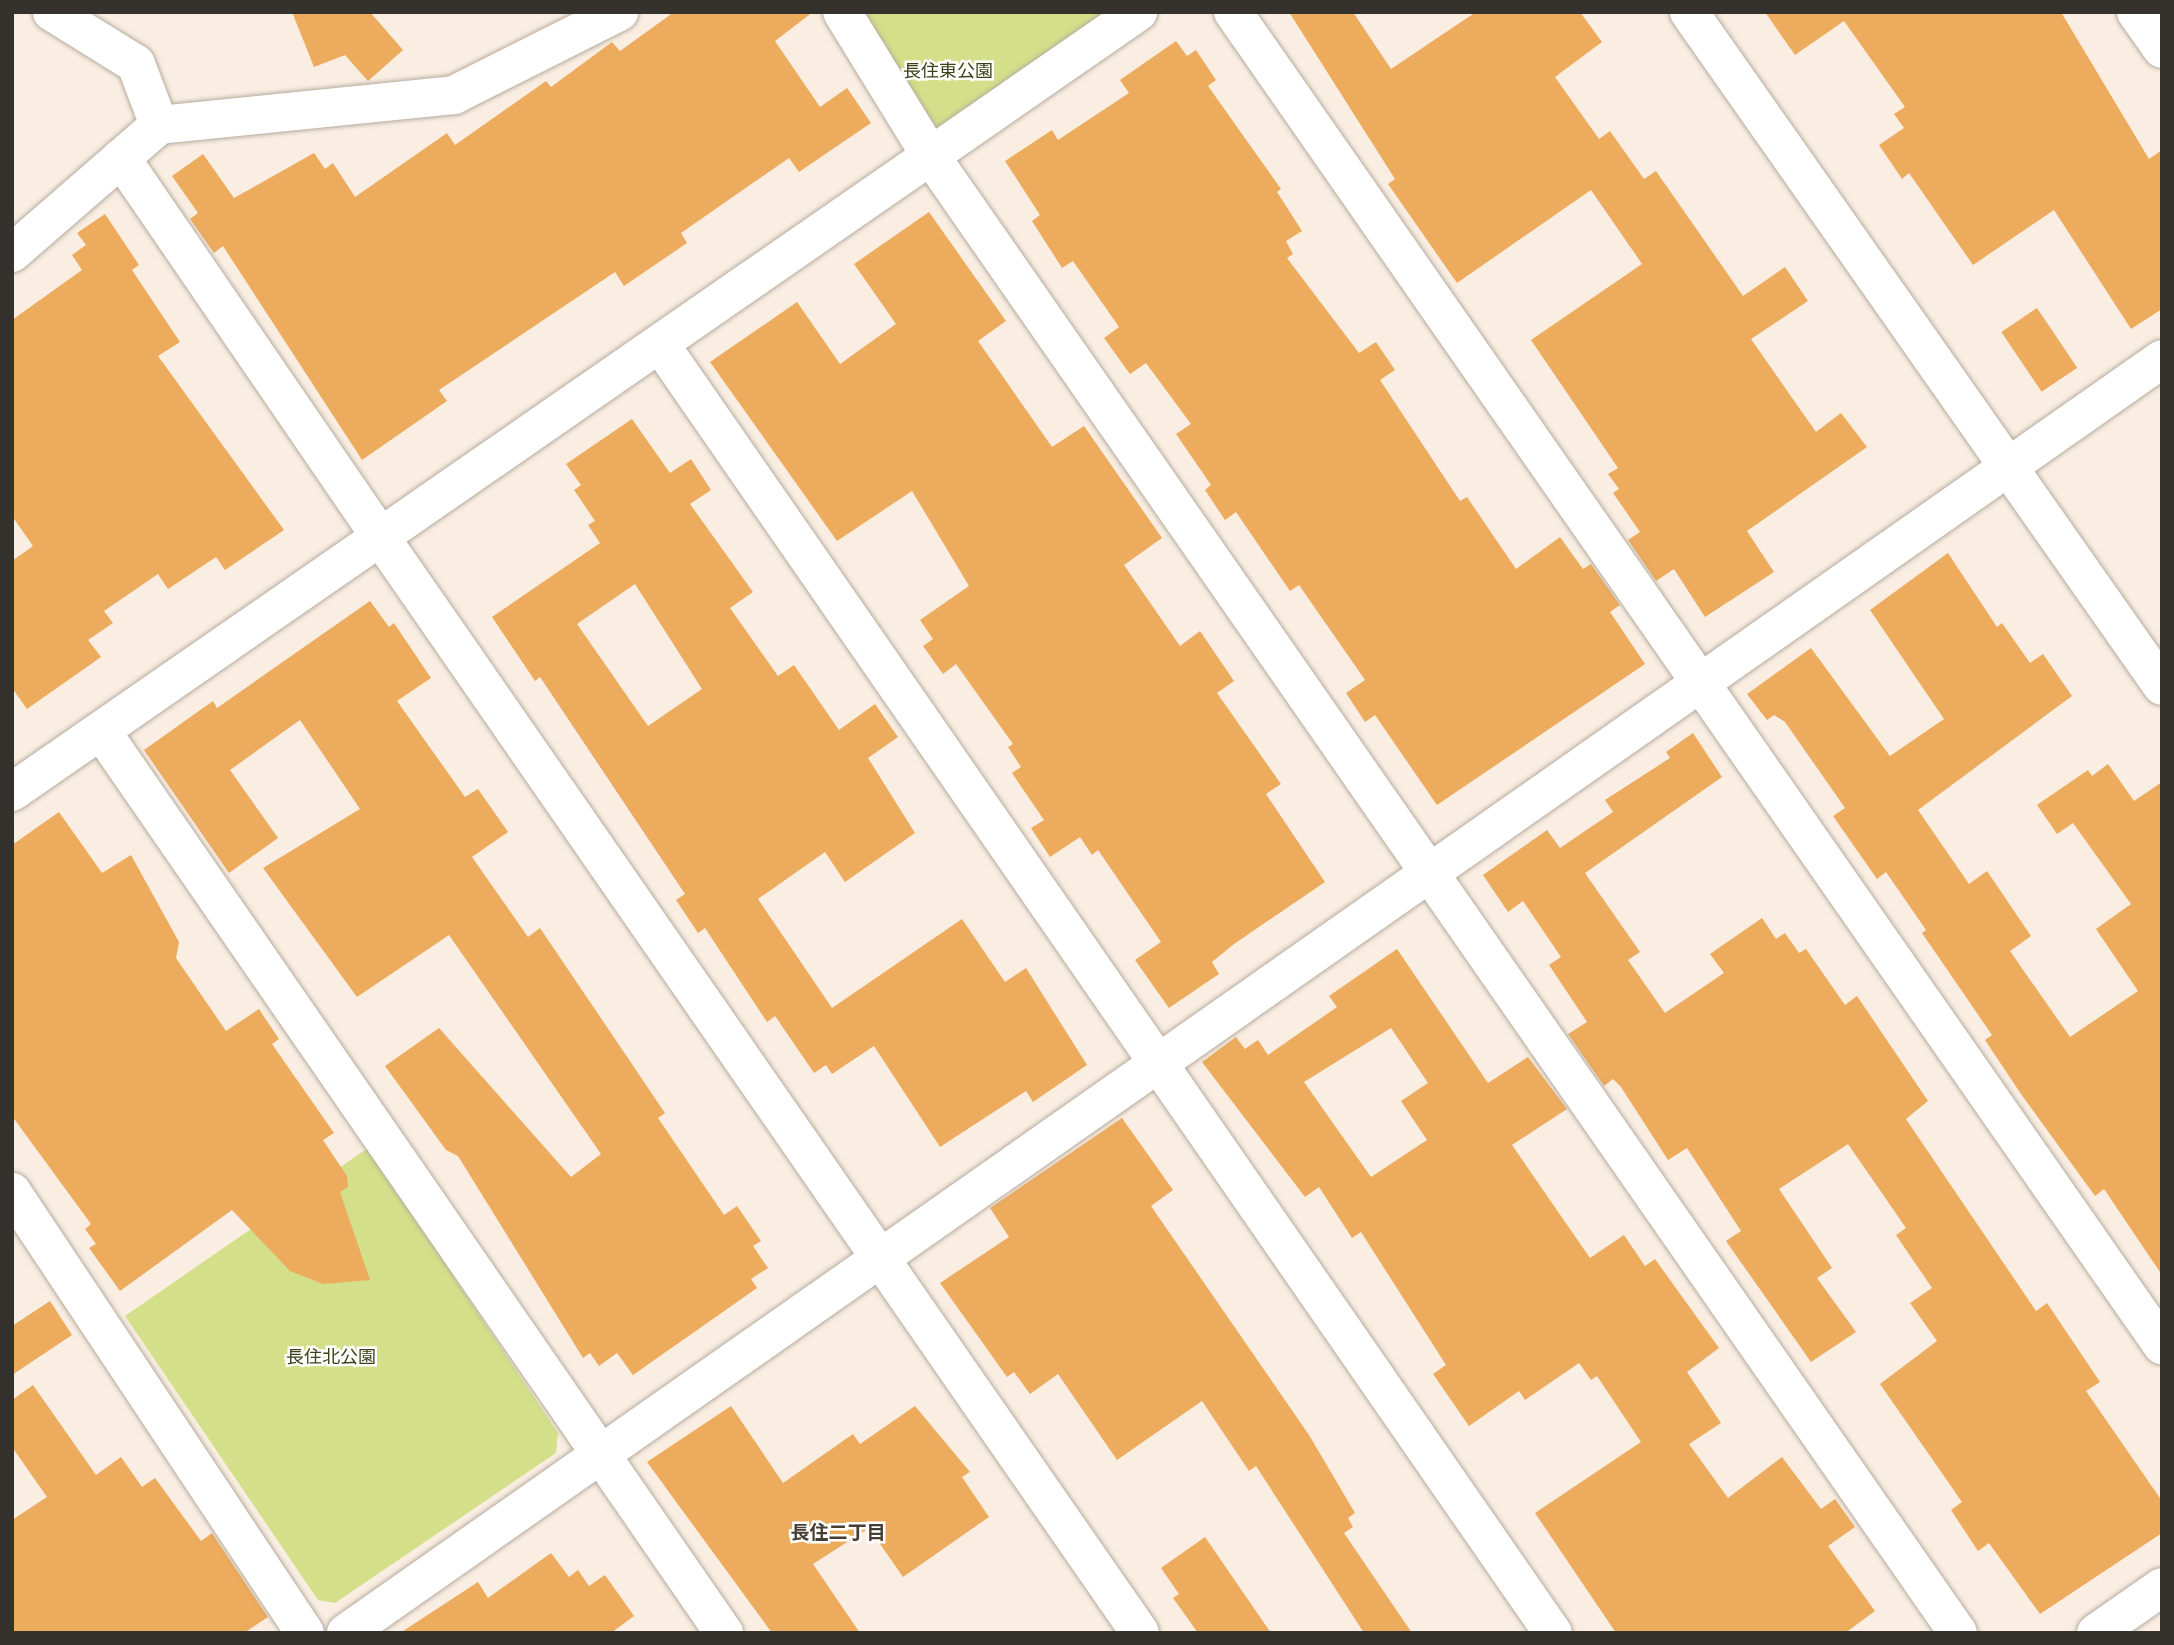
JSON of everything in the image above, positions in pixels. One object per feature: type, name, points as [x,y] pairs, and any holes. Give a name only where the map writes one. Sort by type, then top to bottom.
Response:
[{"type":"street","points":[[52,12],[136,64],[159,125]]},
{"type":"street","points":[[12,253],[159,125],[454,95],[619,12]]},
{"type":"street","points":[[842,12],[930,155],[1958,1633]]},
{"type":"street","points":[[12,792],[1138,12]]},
{"type":"street","points":[[1233,12],[2162,1345]]},
{"type":"street","points":[[1689,12],[2162,686]]},
{"type":"street","points":[[2136,12],[2162,49]]},
{"type":"street","points":[[121,158],[876,1257],[1140,1633]]},
{"type":"street","points":[[660,344],[1553,1633]]},
{"type":"street","points":[[346,1633],[1697,680],[2162,359]]},
{"type":"street","points":[[102,732],[724,1633]]},
{"type":"street","points":[[12,1192],[305,1633]]},
{"type":"street","points":[[2096,1633],[2162,1587]]},
{"type":"green space","name":"長住東公園","points":[[842,12],[1138,12],[930,155]]},
{"type":"green space","name":"長住北公園","points":[[368,1148],[558,1433],[556,1453],[335,1603],[318,1600],[125,1316]]},
{"type":"building","points":[[292,12],[370,12],[403,50],[368,81],[345,55],[314,67]]},
{"type":"building","points":[[674,12],[813,12],[775,41],[820,107],[847,88],[871,123],[799,172],[789,158],[681,233],[687,243],[624,286],[615,272],[439,390],[447,401],[362,460],[223,246],[214,253],[190,219],[198,213],[172,176],[203,154],[234,198],[314,153],[325,169],[333,163],[355,197],[447,133],[455,145],[546,81],[551,87],[612,42],[620,51]]},
{"type":"building","points":[[1289,12],[1353,12],[1391,69],[1476,12],[1580,12],[1602,42],[1555,77],[1599,139],[1610,131],[1644,179],[1656,171],[1743,296],[1785,267],[1808,301],[1751,339],[1816,432],[1841,413],[1867,447],[1747,531],[1774,572],[1705,617],[1674,569],[1656,581],[1628,540],[1640,532],[1613,493],[1619,489],[1608,474],[1618,468],[1531,340],[1642,264],[1591,190],[1457,283],[1388,184],[1395,179]]},
{"type":"building","points":[[1765,12],[2061,12],[2149,159],[2162,150],[2162,309],[2131,329],[2054,210],[1973,265],[1909,173],[1902,179],[1879,145],[1904,128],[1894,114],[1905,107],[1844,21],[1795,55]]},
{"type":"building","points":[[1176,41],[1187,56],[1196,50],[1216,80],[1208,86],[1281,189],[1277,192],[1302,231],[1286,241],[1293,254],[1287,258],[1359,353],[1376,342],[1395,370],[1380,380],[1460,501],[1467,497],[1516,569],[1560,537],[1583,569],[1591,564],[1620,605],[1610,612],[1645,664],[1437,805],[1375,715],[1365,722],[1346,693],[1365,680],[1299,585],[1290,591],[1236,512],[1225,520],[1205,490],[1211,485],[1176,434],[1191,424],[1146,363],[1130,374],[1104,338],[1119,327],[1073,261],[1062,268],[1032,221],[1040,215],[1005,161],[1052,130],[1058,140],[1129,93],[1120,80]]},
{"type":"building","points":[[929,212],[1006,321],[978,341],[1052,447],[1084,426],[1162,538],[1124,565],[1180,646],[1200,631],[1234,681],[1217,693],[1281,784],[1266,794],[1325,882],[1234,944],[1212,962],[1219,974],[1169,1008],[1135,960],[1161,942],[1098,850],[1092,855],[1080,837],[1050,857],[1031,828],[1044,820],[1012,773],[1021,767],[1008,747],[1013,744],[956,664],[943,674],[923,646],[933,639],[920,620],[969,586],[912,491],[837,541],[710,362],[797,302],[840,364],[896,324],[854,264]]},
{"type":"building","points":[[105,214],[139,265],[132,270],[180,342],[158,356],[284,530],[225,570],[216,557],[168,589],[158,574],[104,611],[113,623],[88,640],[101,657],[27,709],[12,688],[12,561],[33,546],[12,516],[12,320],[82,270],[72,255],[86,245],[77,233]]},
{"type":"building","points":[[2037,308],[2077,368],[2042,392],[2001,332]]},
{"type":"building","points":[[632,419],[670,473],[691,459],[711,490],[690,504],[753,592],[730,608],[778,676],[794,665],[839,730],[875,704],[898,737],[868,758],[915,833],[845,882],[825,852],[758,899],[832,1008],[962,919],[1005,982],[1026,968],[1087,1065],[1033,1102],[1026,1091],[940,1147],[874,1046],[832,1074],[826,1065],[814,1073],[775,1016],[767,1022],[705,928],[698,933],[676,900],[685,894],[540,677],[535,681],[492,617],[600,543],[588,525],[595,521],[574,490],[581,485],[566,464]],"holes":[[[635,584],[702,689],[648,726],[577,624]]]},
{"type":"building","points":[[1948,553],[1997,627],[2002,623],[2030,663],[2043,654],[2072,696],[1918,810],[1969,884],[1987,871],[2031,936],[2010,951],[2070,1037],[2138,991],[2096,929],[2131,904],[2073,823],[2057,834],[2037,805],[2088,770],[2092,776],[2108,764],[2134,801],[2162,782],[2162,1275],[2104,1189],[2095,1196],[2021,1094],[1985,1040],[1992,1035],[1922,933],[1926,930],[1886,872],[1877,879],[1833,816],[1845,808],[1785,722],[1774,715],[1767,720],[1747,694],[1811,648],[1890,756],[1944,719],[1870,610]]},
{"type":"building","points":[[370,601],[389,627],[394,623],[431,678],[397,701],[465,797],[478,789],[508,832],[472,857],[528,937],[540,928],[665,1113],[658,1118],[724,1215],[737,1206],[761,1241],[753,1246],[768,1268],[751,1279],[757,1288],[633,1375],[617,1353],[599,1366],[590,1353],[583,1358],[458,1156],[446,1150],[385,1066],[439,1028],[571,1177],[601,1154],[449,935],[357,997],[263,868],[360,809],[300,720],[230,770],[278,838],[229,873],[144,750],[213,701],[217,708]]},
{"type":"building","points":[[1693,733],[1722,777],[1585,873],[1640,952],[1628,960],[1665,1013],[1724,973],[1710,954],[1762,918],[1776,939],[1785,933],[1799,953],[1806,949],[1845,1005],[1857,996],[1928,1101],[1906,1119],[2036,1311],[2047,1303],[2100,1382],[2086,1391],[2162,1501],[2162,1533],[2040,1614],[1989,1543],[1978,1551],[1951,1510],[1962,1502],[1880,1384],[1937,1341],[1910,1303],[1932,1288],[1896,1235],[1906,1228],[1848,1144],[1779,1189],[1832,1268],[1817,1278],[1856,1332],[1811,1362],[1726,1241],[1741,1231],[1687,1148],[1668,1160],[1621,1087],[1613,1079],[1604,1086],[1568,1034],[1587,1022],[1549,965],[1561,957],[1523,901],[1508,912],[1483,875],[1547,830],[1560,848],[1613,812],[1605,800],[1670,758],[1666,752]]},
{"type":"building","points":[[59,812],[102,873],[131,855],[179,942],[176,958],[226,1031],[259,1009],[279,1039],[272,1044],[334,1133],[323,1140],[347,1176],[348,1187],[340,1192],[370,1280],[323,1284],[290,1271],[232,1210],[120,1291],[89,1248],[96,1244],[85,1229],[91,1224],[12,1116],[12,845]]},
{"type":"building","points":[[1397,949],[1488,1083],[1528,1057],[1567,1109],[1512,1145],[1590,1258],[1624,1235],[1645,1266],[1655,1259],[1719,1348],[1687,1372],[1721,1423],[1689,1444],[1728,1498],[1782,1457],[1821,1509],[1835,1499],[1855,1527],[1828,1546],[1875,1611],[1845,1633],[1616,1633],[1535,1513],[1641,1442],[1597,1376],[1591,1380],[1579,1363],[1525,1400],[1519,1391],[1469,1426],[1433,1374],[1446,1365],[1361,1232],[1352,1238],[1319,1187],[1305,1197],[1202,1062],[1236,1037],[1245,1049],[1258,1040],[1268,1055],[1337,1007],[1329,996]],"holes":[[[1391,1028],[1428,1083],[1401,1101],[1427,1140],[1371,1177],[1304,1082]]]},
{"type":"building","points":[[1122,1118],[1173,1190],[1151,1206],[1309,1435],[1355,1513],[1348,1518],[1353,1527],[1344,1533],[1412,1633],[1364,1633],[1256,1466],[1249,1471],[1202,1401],[1117,1460],[1058,1374],[1030,1394],[1014,1372],[1007,1377],[940,1283],[1009,1237],[990,1208]]},
{"type":"building","points":[[50,1301],[72,1335],[12,1375],[12,1326]]},
{"type":"building","points":[[33,1385],[96,1475],[121,1457],[142,1487],[155,1478],[201,1541],[212,1533],[268,1617],[244,1633],[12,1633],[12,1520],[47,1497],[12,1447],[12,1400]]},
{"type":"building","points":[[731,1406],[783,1483],[853,1434],[860,1444],[915,1406],[970,1472],[962,1477],[989,1517],[903,1577],[869,1528],[813,1564],[860,1633],[772,1633],[647,1462]]},
{"type":"building","points":[[1205,1537],[1271,1633],[1198,1633],[1173,1598],[1179,1594],[1161,1568]]},
{"type":"building","points":[[551,1553],[569,1577],[578,1570],[589,1586],[605,1575],[634,1616],[611,1633],[400,1633],[478,1582],[488,1598]]},
{"type":"district","name":"長住二丁目","points":[[838,1533]]}]
